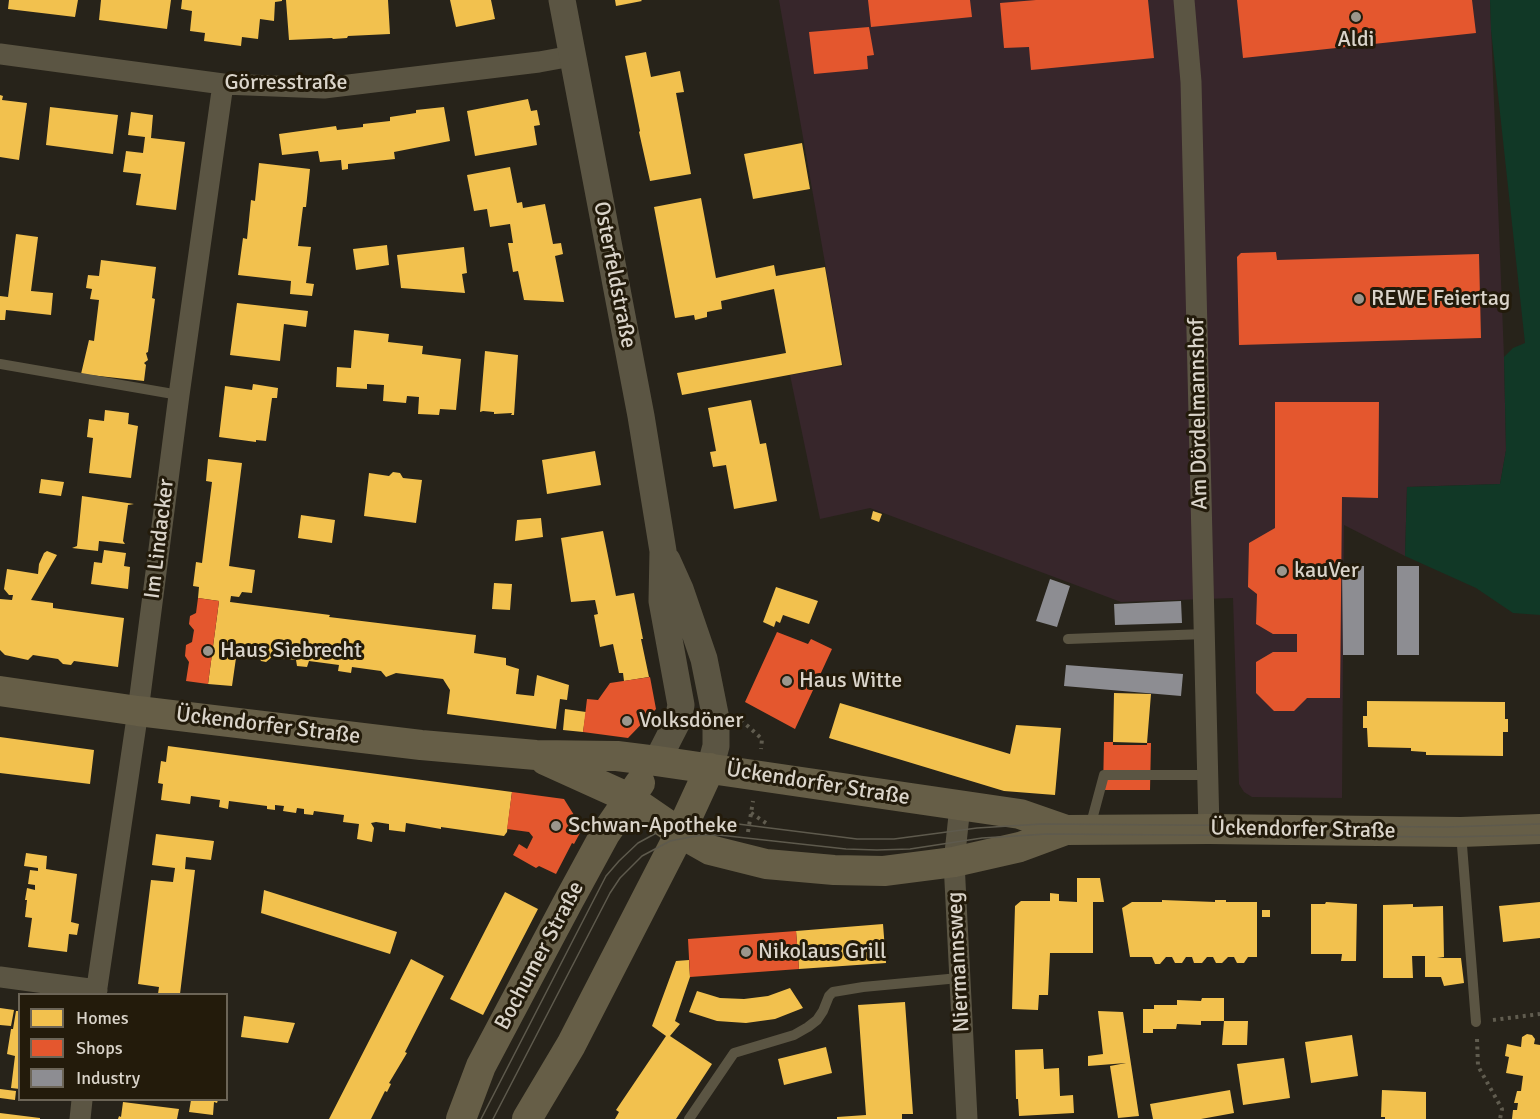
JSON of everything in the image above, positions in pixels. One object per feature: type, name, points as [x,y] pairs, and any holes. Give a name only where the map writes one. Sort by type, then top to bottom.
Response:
[{"type":"main road","name":"Ückendorfer Straße","points":[[0,691],[138,711],[421,745],[536,755],[617,756],[657,761],[1020,814],[1078,830],[1461,832],[1540,830]]},
{"type":"main road","name":"Ückendorfer Straße","points":[[536,755],[629,798],[680,834],[710,850],[766,864],[834,870],[884,871],[954,862],[1020,847],[1078,830]]},
{"type":"main road","name":"Bochumer Straße","points":[[461,1119],[481,1066],[605,834],[657,761]]},
{"type":"main road","points":[[527,1119],[570,1045],[680,834],[710,768]]},
{"type":"street","name":"Osterfeldstraße","points":[[562,0],[641,416],[663,551],[662,601],[681,705],[678,720],[657,761]]},
{"type":"street","name":"Am Dördelmannshof","points":[[1184,0],[1191,82],[1209,829]]},
{"type":"street","name":"Görresstraße","points":[[0,54],[223,84],[324,88],[572,56]]},
{"type":"street","name":"Im Lindacker","points":[[97,992],[138,711],[179,394],[223,84]]},
{"type":"street","name":"Osterfeldstraße","points":[[663,551],[680,589],[704,659],[716,719],[716,746],[710,768]]},
{"type":"street","name":"Niermannsweg","points":[[960,806],[954,862],[967,1119]]},
{"type":"street","points":[[0,977],[97,992]]},
{"type":"street","points":[[80,1119],[82,1101]]},
{"type":"lane","points":[[0,363],[179,394]]},
{"type":"lane","points":[[1068,639],[1205,634]]},
{"type":"lane","points":[[1078,830],[1104,776],[1207,775]]},
{"type":"lane","points":[[1461,832],[1476,1022]]},
{"type":"lane","points":[[689,1119],[734,1053],[794,1035],[808,1027],[818,1020],[833,992],[959,978]]},
{"type":"path","points":[[751,813],[768,825]]},
{"type":"path","points":[[1500,1119],[1502,1109],[1478,1066],[1476,1022],[1540,1014]]},
{"type":"shaded area","points":[[779,0],[1490,0],[1506,450],[1500,484],[1407,487],[1405,556],[1344,525],[1342,798],[1252,797],[1244,792],[1239,784],[1233,598],[1121,602],[870,508],[820,519],[790,375],[843,366]]},
{"type":"green space","points":[[1490,0],[1540,0],[1540,615],[1513,613],[1476,588],[1405,556],[1407,487],[1500,484],[1506,450],[1504,357],[1513,348],[1525,343],[1491,30]]},
{"type":"building: Homes","points":[[9,0],[78,0],[75,17],[8,9]]},
{"type":"building: Homes","points":[[101,0],[171,0],[167,29],[99,20]]},
{"type":"building: Homes","points":[[182,0],[282,1],[275,2],[274,21],[260,19],[258,39],[242,37],[241,46],[204,41],[205,33],[190,31],[192,11],[181,9]]},
{"type":"building: Homes","points":[[286,0],[388,0],[390,34],[289,40]]},
{"type":"building: Homes","points":[[450,0],[491,0],[495,19],[456,27]]},
{"type":"building: Homes","points":[[615,0],[641,0],[642,1],[616,6]]},
{"type":"building: Homes","points":[[646,52],[651,77],[680,71],[684,92],[676,93],[691,174],[650,181],[625,56]]},
{"type":"building: Homes","points":[[0,95],[3,96],[2,100],[27,103],[19,160],[0,157]]},
{"type":"building: Homes","points":[[528,99],[531,111],[537,110],[540,125],[534,126],[537,145],[475,156],[467,111]]},
{"type":"building: Homes","points":[[50,107],[118,115],[113,154],[46,145]]},
{"type":"building: Homes","points":[[444,107],[450,141],[394,152],[395,159],[348,164],[348,169],[342,170],[341,160],[320,162],[318,151],[282,155],[279,134],[336,126],[337,130],[363,127],[363,124],[390,121],[390,117],[416,113],[416,110]]},
{"type":"building: Homes","points":[[131,112],[153,115],[151,138],[185,142],[176,210],[136,205],[141,174],[123,172],[126,151],[143,153],[145,137],[128,135]]},
{"type":"building: Homes","points":[[802,143],[810,189],[753,199],[744,154]]},
{"type":"building: Homes","points":[[259,163],[310,169],[306,207],[303,207],[298,246],[311,247],[306,283],[314,284],[312,296],[290,294],[291,281],[238,275],[243,238],[247,239],[251,200],[255,201]]},
{"type":"building: Homes","points":[[510,167],[517,203],[522,202],[523,208],[545,204],[553,244],[561,243],[563,254],[555,256],[564,302],[524,300],[518,271],[513,272],[508,243],[513,243],[510,224],[490,227],[487,209],[474,211],[467,175]]},
{"type":"building: Homes","points":[[701,198],[716,278],[774,265],[776,276],[825,267],[842,365],[682,395],[677,373],[786,353],[774,289],[721,301],[722,309],[707,312],[707,317],[695,320],[694,315],[675,318],[654,207]]},
{"type":"building: Homes","points":[[16,234],[38,237],[31,291],[53,293],[51,315],[6,310],[5,320],[0,320],[0,296],[8,297]]},
{"type":"building: Homes","points":[[387,245],[389,265],[356,270],[353,249]]},
{"type":"building: Homes","points":[[464,247],[467,273],[462,274],[465,293],[401,288],[397,255]]},
{"type":"building: Homes","points":[[101,260],[156,267],[152,298],[155,299],[148,352],[146,353],[148,360],[144,363],[146,365],[144,381],[81,374],[89,340],[94,341],[99,300],[90,299],[92,289],[86,288],[88,275],[99,276]]},
{"type":"building: Homes","points":[[237,303],[308,311],[306,327],[284,324],[280,361],[230,355]]},
{"type":"building: Homes","points":[[354,330],[389,334],[388,342],[423,346],[422,354],[461,359],[456,410],[440,409],[439,415],[418,414],[419,397],[407,396],[406,403],[383,401],[384,385],[367,384],[367,389],[336,387],[337,367],[351,368]]},
{"type":"building: Homes","points":[[485,351],[518,355],[514,415],[511,415],[512,413],[480,412]]},
{"type":"building: Homes","points":[[253,384],[278,388],[277,398],[272,398],[266,441],[256,440],[256,442],[219,437],[225,386],[252,390]]},
{"type":"building: Homes","points":[[751,400],[760,444],[766,443],[777,501],[734,509],[726,465],[713,467],[710,452],[716,451],[708,408]]},
{"type":"building: Homes","points":[[105,410],[129,413],[128,424],[138,426],[131,478],[89,473],[93,438],[87,437],[89,419],[104,421]]},
{"type":"building: Homes","points":[[595,451],[601,485],[547,494],[542,460]]},
{"type":"building: Homes","points":[[208,459],[242,463],[229,566],[255,570],[252,593],[242,592],[239,597],[231,596],[230,602],[476,635],[474,653],[506,658],[506,665],[519,669],[516,694],[534,696],[537,675],[569,685],[567,700],[560,699],[556,729],[447,714],[450,690],[443,679],[396,673],[386,677],[381,671],[352,667],[351,673],[338,671],[339,665],[309,661],[307,667],[297,666],[296,660],[272,657],[266,662],[261,661],[258,655],[225,651],[224,657],[236,658],[232,686],[208,684],[219,601],[198,598],[199,587],[193,586],[196,562],[202,563],[212,482],[206,481]]},
{"type":"building: Homes","points":[[393,472],[400,473],[403,478],[422,480],[416,523],[364,516],[369,473],[389,476]]},
{"type":"building: Homes","points":[[41,479],[64,482],[61,496],[39,493]]},
{"type":"building: Homes","points":[[82,496],[134,504],[128,505],[123,541],[125,544],[99,541],[98,551],[72,548],[77,546]]},
{"type":"building: Homes","points":[[873,511],[882,514],[879,522],[871,519]]},
{"type":"building: Homes","points":[[301,515],[335,520],[332,543],[298,538]]},
{"type":"building: Homes","points":[[541,518],[543,537],[515,541],[517,520]]},
{"type":"building: Homes","points":[[603,531],[616,596],[634,593],[649,677],[624,681],[623,673],[619,673],[613,644],[600,647],[594,615],[598,614],[595,600],[571,602],[561,538]]},
{"type":"building: Homes","points":[[104,550],[126,553],[124,566],[130,567],[128,589],[91,584],[94,562],[102,563]]},
{"type":"building: Homes","points":[[47,551],[57,555],[31,600],[53,603],[53,608],[124,618],[118,667],[74,661],[71,665],[63,664],[58,659],[33,655],[28,660],[5,655],[0,650],[0,599],[12,600],[13,595],[9,595],[4,589],[7,569],[38,574],[39,564]]},
{"type":"building: Homes","points":[[494,583],[512,584],[510,610],[492,609]]},
{"type":"building: Homes","points":[[776,587],[818,601],[809,624],[783,615],[780,623],[776,621],[774,627],[763,622]]},
{"type":"building: Homes","points":[[1114,693],[1151,694],[1147,743],[1113,742]]},
{"type":"building: Homes","points":[[1367,701],[1505,702],[1508,732],[1503,732],[1503,756],[1426,755],[1426,752],[1411,751],[1411,748],[1368,747],[1367,728],[1363,728],[1363,716],[1367,716]]},
{"type":"building: Homes","points":[[840,703],[1010,754],[1016,725],[1061,728],[1055,795],[1004,791],[829,738]]},
{"type":"building: Homes","points":[[565,709],[586,712],[583,732],[563,730]]},
{"type":"building: Homes","points":[[0,737],[94,750],[90,784],[0,773]]},
{"type":"building: Homes","points":[[168,746],[512,792],[507,832],[504,836],[406,823],[405,832],[389,830],[389,824],[376,822],[371,823],[374,828],[372,842],[357,839],[359,824],[343,822],[344,815],[314,811],[313,815],[304,814],[304,809],[297,808],[296,813],[283,811],[284,806],[275,805],[275,810],[267,809],[267,806],[229,801],[228,809],[219,807],[220,800],[191,796],[190,804],[161,800],[163,784],[158,783],[161,761],[166,762]]},
{"type":"building: Homes","points":[[156,834],[214,841],[211,860],[186,857],[185,869],[195,870],[180,993],[158,993],[159,987],[138,984],[151,880],[173,882],[175,868],[152,865]]},
{"type":"building: Homes","points":[[26,853],[47,856],[46,869],[77,874],[71,922],[79,924],[77,935],[69,934],[67,952],[28,947],[32,918],[25,917],[27,900],[25,900],[27,888],[35,890],[35,885],[28,884],[30,870],[38,871],[38,868],[24,866]]},
{"type":"building: Homes","points":[[1077,878],[1100,878],[1104,902],[1093,902],[1093,953],[1050,953],[1048,995],[1039,995],[1038,1010],[1012,1009],[1015,906],[1021,901],[1050,901],[1050,893],[1059,894],[1059,901],[1077,902]]},
{"type":"building: Homes","points":[[264,890],[397,932],[390,954],[261,913]]},
{"type":"building: Homes","points":[[505,892],[538,909],[483,1015],[450,999]]},
{"type":"building: Homes","points":[[1162,900],[1257,902],[1257,957],[1248,957],[1244,963],[1237,963],[1234,957],[1228,957],[1222,963],[1216,963],[1213,957],[1207,957],[1202,963],[1194,963],[1192,957],[1186,957],[1182,963],[1175,963],[1172,957],[1166,957],[1160,964],[1155,964],[1152,957],[1130,957],[1122,908],[1132,902],[1162,902]]},
{"type":"building: Homes","points":[[1326,902],[1357,904],[1356,961],[1341,961],[1342,954],[1311,954],[1311,904],[1325,904]]},
{"type":"building: Homes","points":[[1540,902],[1540,938],[1503,942],[1499,906]]},
{"type":"building: Homes","points":[[1413,904],[1413,907],[1443,906],[1444,957],[1437,958],[1461,958],[1464,983],[1444,986],[1441,977],[1425,977],[1425,956],[1412,956],[1413,978],[1383,978],[1383,905]]},
{"type":"building: Homes","points":[[1262,910],[1270,910],[1270,917],[1262,917]]},
{"type":"building: Homes","points":[[883,924],[886,963],[799,969],[796,931]]},
{"type":"building: Homes","points":[[411,959],[444,976],[405,1052],[407,1053],[371,1119],[329,1119]]},
{"type":"building: Homes","points":[[689,960],[690,977],[675,1021],[680,1024],[670,1036],[712,1064],[676,1119],[615,1119],[619,1112],[616,1110],[666,1036],[652,1026],[676,961]]},
{"type":"building: Homes","points":[[790,988],[803,1008],[775,1019],[746,1023],[717,1021],[689,1012],[697,991],[720,998],[744,999],[768,996]]},
{"type":"building: Homes","points":[[1202,998],[1224,998],[1224,1021],[1201,1021],[1201,1025],[1177,1024],[1176,1029],[1153,1029],[1153,1033],[1143,1033],[1143,1009],[1154,1009],[1154,1005],[1177,1005],[1177,1000],[1201,1001]]},
{"type":"building: Homes","points":[[905,1002],[913,1114],[902,1114],[902,1119],[837,1119],[837,1117],[866,1115],[858,1005]]},
{"type":"building: Homes","points":[[0,1008],[14,1010],[11,1026],[0,1025]]},
{"type":"building: Homes","points":[[16,1011],[18,1011],[18,1089],[11,1088],[15,1056],[7,1054],[11,1029],[13,1029]]},
{"type":"building: Homes","points":[[1098,1011],[1123,1012],[1139,1116],[1118,1118],[1110,1066],[1126,1063],[1088,1066],[1088,1056],[1103,1054]]},
{"type":"building: Homes","points":[[244,1016],[295,1023],[288,1043],[241,1037]]},
{"type":"building: Homes","points":[[1224,1021],[1248,1021],[1247,1045],[1222,1045]]},
{"type":"building: Homes","points":[[1527,1034],[1532,1035],[1535,1039],[1534,1044],[1540,1045],[1540,1119],[1512,1119],[1513,1110],[1517,1110],[1518,1103],[1514,1103],[1517,1091],[1521,1091],[1523,1076],[1506,1073],[1509,1057],[1505,1056],[1507,1044],[1521,1047],[1522,1037]]},
{"type":"building: Homes","points":[[1352,1035],[1358,1076],[1311,1083],[1305,1042]]},
{"type":"building: Homes","points":[[826,1047],[832,1073],[784,1085],[778,1059]]},
{"type":"building: Homes","points":[[1043,1049],[1044,1069],[1059,1068],[1060,1096],[1073,1095],[1074,1113],[1019,1116],[1018,1099],[1016,1099],[1015,1050]]},
{"type":"building: Homes","points":[[1284,1058],[1290,1098],[1243,1105],[1237,1064]]},
{"type":"building: Homes","points":[[0,1089],[16,1091],[15,1100],[0,1098]]},
{"type":"building: Homes","points":[[1230,1090],[1234,1113],[1201,1119],[1153,1119],[1150,1104]]},
{"type":"building: Homes","points":[[1382,1090],[1426,1092],[1426,1119],[1385,1119],[1381,1117]]},
{"type":"building: Homes","points":[[191,1101],[218,1101],[214,1102],[213,1115],[189,1112]]},
{"type":"building: Homes","points":[[123,1102],[179,1109],[177,1119],[118,1119],[119,1116],[121,1117]]},
{"type":"building: Homes","points":[[0,1113],[40,1118],[40,1119],[0,1119]]},
{"type":"building: Shops","points":[[868,0],[970,0],[972,17],[871,27]]},
{"type":"building: Shops","points":[[1036,0],[1148,0],[1154,58],[1031,70],[1029,47],[1004,48],[1000,3]]},
{"type":"building: Shops","name":"Aldi","points":[[1237,0],[1472,0],[1476,33],[1243,58]]},
{"type":"building: Shops","points":[[869,27],[874,55],[867,56],[868,69],[814,74],[809,32]]},
{"type":"building: Shops","name":"REWE Feiertag","points":[[1276,252],[1277,260],[1479,254],[1481,338],[1239,345],[1237,257],[1241,253]]},
{"type":"building: Shops","points":[[1275,402],[1379,402],[1378,498],[1342,497],[1340,698],[1307,698],[1294,711],[1274,711],[1256,693],[1256,662],[1273,652],[1297,652],[1297,634],[1273,634],[1256,624],[1257,594],[1248,587],[1249,543],[1275,528]]},
{"type":"building: Shops","points":[[198,598],[219,601],[208,684],[186,681],[189,662],[185,656],[186,645],[192,642],[194,630],[189,624],[190,616],[196,613]]},
{"type":"building: Shops","points":[[777,632],[808,644],[811,639],[832,649],[795,729],[745,702]]},
{"type":"building: Shops","points":[[650,677],[656,709],[628,738],[583,732],[587,699],[598,700],[610,683]]},
{"type":"building: Shops","points":[[1104,742],[1113,742],[1113,745],[1151,743],[1150,790],[1103,790]]},
{"type":"building: Shops","points":[[512,792],[564,799],[579,823],[577,823],[579,828],[577,832],[580,833],[574,844],[572,843],[556,874],[539,866],[536,868],[513,855],[519,844],[527,849],[533,837],[529,832],[507,829]]},
{"type":"building: Shops","points":[[796,931],[799,969],[690,977],[688,939]]},
{"type":"building: Industry","points":[[1342,566],[1364,566],[1364,655],[1343,655]]},
{"type":"building: Industry","points":[[1397,566],[1419,566],[1419,655],[1397,655]]},
{"type":"building: Industry","points":[[1050,579],[1070,586],[1057,627],[1036,621]]},
{"type":"building: Industry","points":[[1181,601],[1182,623],[1115,625],[1114,604]]},
{"type":"building: Industry","points":[[1066,665],[1183,674],[1181,696],[1064,686]]},
{"type":"tram line","points":[[481,1119],[606,876],[638,843],[660,831],[680,825],[730,823],[857,839],[894,839],[977,828],[1041,824],[1447,827],[1540,824]]},
{"type":"tram line","points":[[493,1119],[610,893],[620,878],[642,856],[670,841],[701,835],[719,835],[846,849],[877,850],[910,849],[982,838],[1047,834],[1447,837],[1540,835]]},
{"type":"place","name":"Aldi","points":[[1356,17]]},
{"type":"place","name":"REWE Feiertag","points":[[1359,299]]},
{"type":"place","name":"kauVer","points":[[1282,571]]},
{"type":"place","name":"Haus Siebrecht","points":[[208,651]]},
{"type":"place","name":"Haus Witte","points":[[787,681]]},
{"type":"place","name":"Volksdöner","points":[[627,721]]},
{"type":"place","name":"Schwan-Apotheke","points":[[556,826]]},
{"type":"place","name":"Nikolaus Grill","points":[[746,952]]}]
